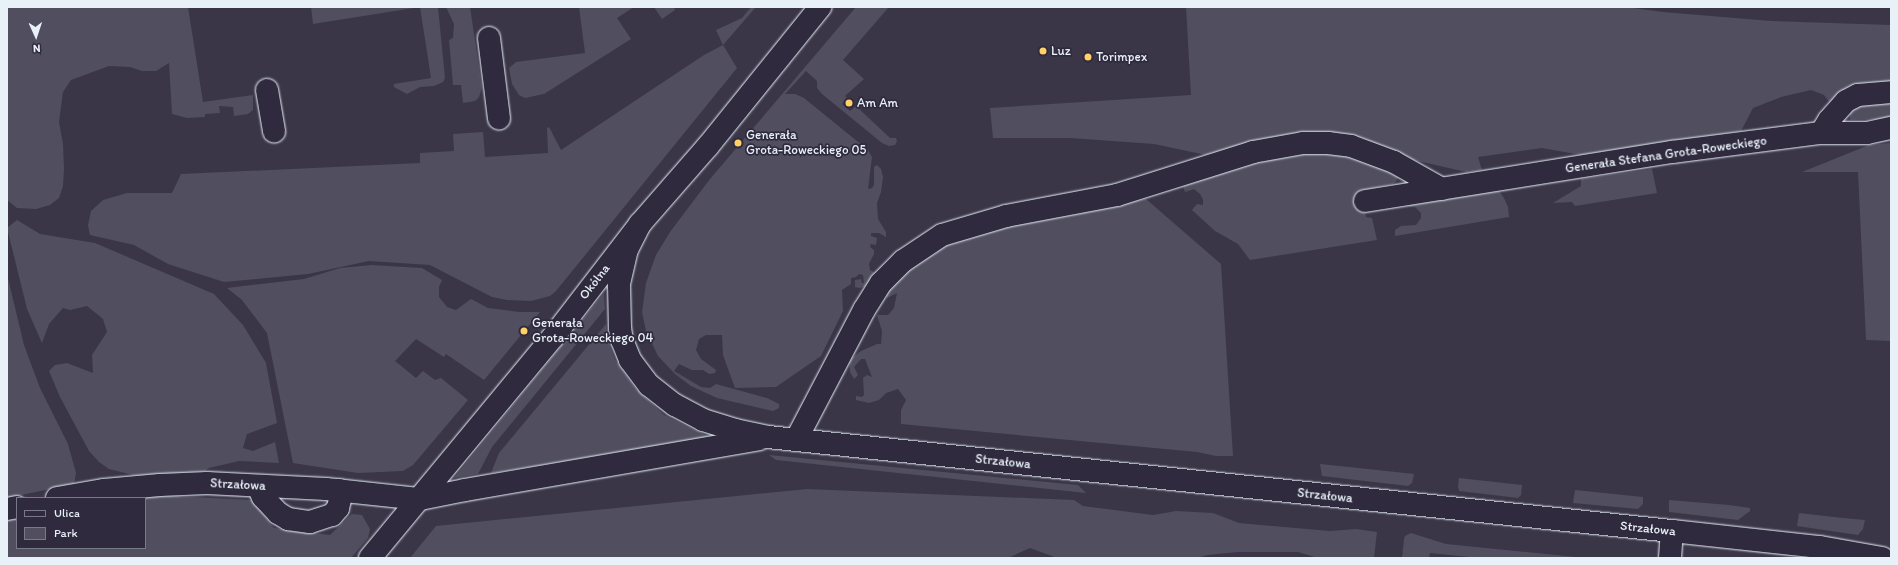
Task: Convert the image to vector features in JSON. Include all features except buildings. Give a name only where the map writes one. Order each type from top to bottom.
[{"type":"street","name":"Okólna","points":[[370,558],[553,337],[640,224],[708,146],[820,7]]},
{"type":"street","points":[[489,38],[499,118]]},
{"type":"street","points":[[267,90],[274,131]]},
{"type":"street","points":[[1821,133],[1829,120],[1846,101],[1858,95],[1891,92]]},
{"type":"street","name":"Generała Stefana Grota-Roweckiego","points":[[1365,201],[1672,152],[1821,133],[1868,133],[1891,128]]},
{"type":"street","points":[[796,440],[864,310],[881,283],[903,261],[942,236],[1006,216],[1116,196],[1254,152],[1304,143],[1328,143],[1351,146],[1394,162],[1442,189]]},
{"type":"street","points":[[640,224],[627,249],[619,285],[620,328],[622,340],[630,360],[649,385],[670,402],[688,413],[703,420],[735,430],[768,437]]},
{"type":"street","name":"Strzałowa","points":[[64,497],[104,490],[206,483],[340,490],[420,499],[768,437],[1820,547],[1882,558]]},
{"type":"street","points":[[258,486],[263,497],[278,513],[288,519],[310,522],[332,515],[338,508],[340,490]]},
{"type":"street","points":[[1670,558],[1672,531]]},
{"type":"green space","points":[[7,7],[188,7],[203,102],[253,95],[253,110],[248,114],[234,116],[233,107],[219,106],[220,113],[205,114],[205,117],[187,118],[172,114],[169,63],[156,71],[142,71],[130,67],[109,66],[71,80],[63,92],[59,122],[63,144],[64,169],[63,186],[59,198],[50,205],[36,209],[17,208],[7,200]]},
{"type":"green space","points":[[311,7],[420,7],[313,24]]},
{"type":"green space","points":[[420,7],[438,7],[445,78],[443,82],[434,86],[420,87],[407,94],[394,87],[394,84],[431,78]]},
{"type":"green space","points":[[446,7],[470,7],[482,88],[479,97],[475,101],[463,103],[461,85],[453,85],[449,40],[453,38],[454,24]]},
{"type":"green space","points":[[579,7],[634,7],[617,18],[631,39],[544,94],[525,98],[519,95],[512,84],[509,68],[516,62],[585,53]]},
{"type":"green space","points":[[654,7],[674,7],[675,10],[662,19]]},
{"type":"green space","points":[[751,7],[756,7],[723,45],[716,30],[742,18]]},
{"type":"green space","points":[[856,7],[889,7],[843,60],[864,79],[845,96],[847,98],[842,104],[850,111],[856,106],[890,138],[896,138],[897,141],[895,145],[889,146],[882,143],[822,94],[817,88],[817,81],[806,71],[785,94],[795,94],[804,98],[868,150],[872,157],[868,189],[872,188],[874,185],[874,167],[877,165],[881,169],[883,177],[881,192],[877,203],[878,219],[886,232],[886,237],[879,233],[871,233],[871,236],[877,238],[876,245],[871,244],[870,247],[874,250],[874,254],[869,264],[870,270],[875,273],[875,280],[869,286],[859,288],[855,287],[855,280],[861,279],[862,283],[864,283],[863,275],[859,274],[856,277],[851,278],[851,284],[842,290],[843,311],[821,356],[776,387],[735,388],[723,355],[722,335],[706,335],[699,339],[696,350],[701,359],[716,370],[715,373],[709,374],[703,370],[692,370],[679,364],[674,371],[701,387],[710,388],[716,384],[767,398],[779,404],[779,408],[773,411],[717,398],[691,386],[675,374],[658,356],[646,331],[642,312],[646,283],[656,255],[670,232],[710,179]]},
{"type":"green space","points":[[1186,7],[1626,7],[1663,12],[1771,21],[1891,25],[1891,84],[1830,103],[1824,95],[1811,90],[1781,97],[1753,108],[1741,131],[1581,155],[1542,148],[1478,157],[1482,170],[1466,172],[1405,158],[1351,140],[1220,158],[1154,144],[1070,138],[993,138],[990,108],[1191,95]]},
{"type":"green space","points":[[723,45],[737,68],[556,291],[550,296],[531,301],[507,300],[492,297],[430,265],[369,261],[308,274],[224,282],[168,264],[134,245],[90,235],[88,225],[91,211],[103,200],[127,193],[172,193],[181,174],[420,163],[420,153],[454,151],[453,134],[483,132],[485,157],[548,153],[547,128],[549,127],[561,150],[704,55]]},
{"type":"green space","points":[[1891,99],[1891,119],[1850,120],[1850,112],[1854,106]]},
{"type":"green space","points":[[1891,143],[1891,341],[1866,340],[1858,172],[1802,172],[1869,145]]},
{"type":"green space","points":[[1299,148],[1350,150],[1398,177],[1396,182],[1392,184],[1363,190],[1366,217],[1372,218],[1377,240],[1250,260],[1238,244],[1215,231],[1192,210],[1197,204],[1203,205],[1203,200],[1200,194],[1194,189],[1185,192],[1182,184]]},
{"type":"green space","points":[[1652,169],[1657,193],[1575,206],[1572,202],[1553,203],[1581,186],[1581,179]]},
{"type":"green space","points":[[1491,190],[1499,191],[1504,198],[1508,207],[1509,217],[1395,236],[1395,230],[1401,226],[1416,225],[1421,218],[1421,213],[1415,207],[1404,206]]},
{"type":"green space","points":[[1146,199],[1221,264],[1233,456],[1216,456],[1197,452],[901,424],[901,410],[906,400],[898,389],[886,393],[879,400],[869,403],[856,400],[856,396],[862,397],[864,395],[863,378],[867,375],[872,377],[865,359],[861,359],[854,367],[858,375],[854,379],[850,372],[849,360],[861,351],[877,344],[881,344],[882,331],[877,315],[888,315],[894,308],[897,293],[887,298],[885,291],[890,280],[944,244],[995,228]]},
{"type":"green space","points":[[17,220],[40,234],[95,243],[214,294],[243,325],[266,363],[277,423],[247,434],[243,448],[253,451],[275,442],[279,463],[239,461],[209,468],[205,471],[141,477],[109,469],[99,462],[89,451],[60,397],[49,371],[55,365],[67,363],[93,373],[92,355],[107,332],[103,319],[87,306],[70,310],[63,308],[49,324],[42,343],[27,309],[7,228]]},
{"type":"green space","points":[[372,265],[422,268],[442,280],[439,287],[439,297],[447,307],[456,310],[471,299],[488,308],[519,312],[540,312],[484,380],[446,354],[444,357],[416,339],[395,361],[416,378],[423,371],[435,380],[441,378],[468,400],[413,465],[403,471],[358,473],[293,463],[267,333],[242,300],[227,288],[304,279],[340,268]]},
{"type":"green space","points":[[7,274],[24,345],[40,388],[68,444],[76,473],[74,484],[7,498]]},
{"type":"green space","points":[[604,293],[605,309],[492,447],[478,474],[454,478]]},
{"type":"green space","points":[[606,324],[609,343],[615,360],[636,389],[664,415],[711,438],[491,473],[499,453]]},
{"type":"green space","points":[[769,455],[1078,485],[1086,493],[776,460]]},
{"type":"green space","points":[[1320,464],[1414,474],[1412,483],[1408,486],[1322,476]]},
{"type":"green space","points":[[1459,478],[1522,485],[1521,495],[1518,498],[1459,491]]},
{"type":"green space","points":[[807,489],[1074,500],[1083,506],[1153,515],[1176,511],[1213,513],[1239,523],[1330,531],[1356,529],[1377,532],[1374,558],[1318,558],[1298,552],[1238,552],[1208,555],[1196,558],[1057,558],[1030,548],[1008,558],[410,558],[436,526]]},
{"type":"green space","points":[[1575,490],[1643,497],[1643,504],[1638,509],[1573,503]]},
{"type":"green space","points":[[151,495],[252,500],[274,528],[330,535],[352,514],[362,515],[370,529],[368,538],[351,558],[7,558],[7,520],[16,518],[16,549],[146,549],[146,497],[140,497]]},
{"type":"green space","points":[[1669,500],[1729,505],[1750,508],[1750,511],[1738,520],[1669,512]]},
{"type":"green space","points":[[1799,513],[1865,520],[1863,529],[1858,535],[1797,526]]},
{"type":"green space","points":[[1411,533],[1446,544],[1586,558],[1479,558],[1430,553],[1429,558],[1402,558],[1405,536]]},
{"type":"place","name":"Luz","points":[[1043,51]]},
{"type":"place","name":"Torimpex","points":[[1088,57]]},
{"type":"place","name":"Am Am","points":[[849,103]]},
{"type":"place","name":"Generała Grota-Roweckiego 05","points":[[738,143]]},
{"type":"place","name":"Generała Grota-Roweckiego 04","points":[[524,331]]}]
